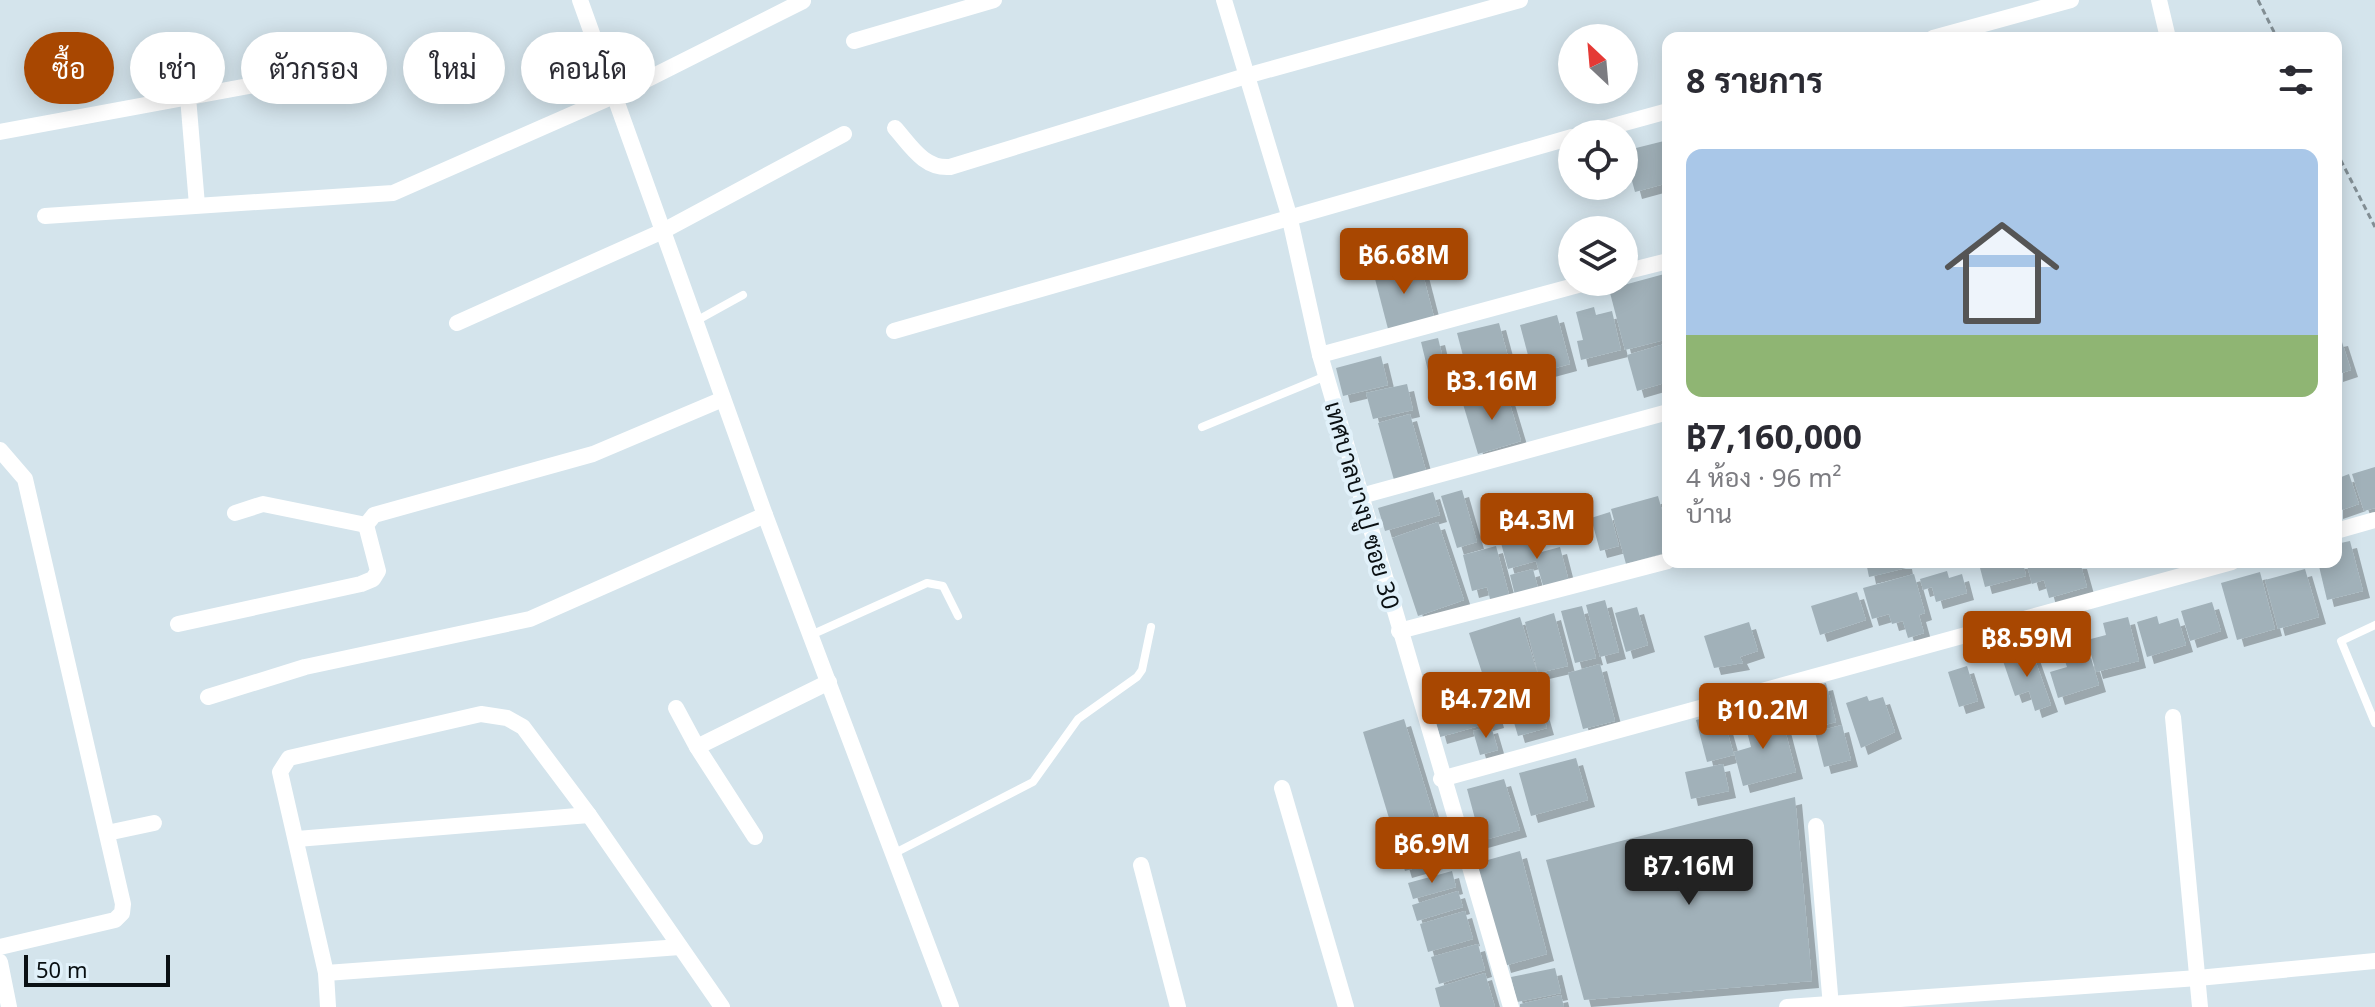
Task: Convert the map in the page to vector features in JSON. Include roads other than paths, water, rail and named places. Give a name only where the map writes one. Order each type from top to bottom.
[{"type":"street","points":[[580,0],[592,32]]},
{"type":"street","points":[[854,41],[994,0]]},
{"type":"street","name":"เทศบาลบางปู ซอย 30","points":[[1224,0],[1289,215],[1320,355],[1441,779],[1511,1007]]},
{"type":"street","points":[[895,128],[927,163],[936,168],[950,167],[1246,76],[1520,0]]},
{"type":"street","points":[[1955,32],[2071,0]]},
{"type":"street","points":[[2159,0],[2167,32]]},
{"type":"street","points":[[655,75],[803,1]]},
{"type":"street","points":[[0,132],[149,104]]},
{"type":"street","points":[[189,104],[197,205]]},
{"type":"street","points":[[45,216],[393,193],[596,104]]},
{"type":"street","points":[[619,104],[765,515],[951,1007]]},
{"type":"street","points":[[1635,120],[1662,113]]},
{"type":"street","points":[[457,323],[663,231],[844,134]]},
{"type":"street","points":[[894,331],[1289,215],[1558,141]]},
{"type":"street","points":[[1638,268],[1662,262]]},
{"type":"street","points":[[1320,355],[1558,290]]},
{"type":"street","points":[[366,525],[374,515],[593,454],[723,399]]},
{"type":"street","points":[[1361,496],[1662,414]]},
{"type":"street","points":[[0,450],[25,479],[123,904],[122,913],[115,920],[0,947]]},
{"type":"street","points":[[235,513],[263,504],[366,525]]},
{"type":"street","points":[[208,697],[305,667],[530,619],[765,515]]},
{"type":"street","points":[[2342,529],[2375,520]]},
{"type":"street","points":[[178,624],[373,579],[378,571],[366,525]]},
{"type":"street","points":[[1399,631],[1662,563]]},
{"type":"street","points":[[1441,779],[2210,568]]},
{"type":"street","points":[[697,747],[829,682]]},
{"type":"street","points":[[676,708],[697,747],[755,837]]},
{"type":"street","points":[[328,1007],[326,973],[280,772],[282,763],[289,758],[481,714],[507,718],[523,727],[589,815],[722,1007]]},
{"type":"street","points":[[2173,717],[2200,1007]]},
{"type":"street","points":[[1282,788],[1346,1007]]},
{"type":"street","points":[[297,839],[589,815]]},
{"type":"street","points":[[107,833],[154,823]]},
{"type":"street","points":[[1816,826],[1831,1005]]},
{"type":"street","points":[[1141,865],[1178,1007]]},
{"type":"street","points":[[326,973],[680,947]]},
{"type":"street","points":[[1787,1007],[2198,978],[2375,961]]},
{"type":"street","points":[[0,962],[9,1007]]},
{"type":"lane","points":[[696,321],[743,295]]},
{"type":"lane","points":[[1202,427],[1326,376]]},
{"type":"lane","points":[[811,635],[927,583],[943,586],[958,616]]},
{"type":"lane","points":[[2375,625],[2341,641],[2375,723]]},
{"type":"lane","points":[[891,855],[1033,782],[1065,732],[1078,719],[1137,677],[1151,627]]}]
